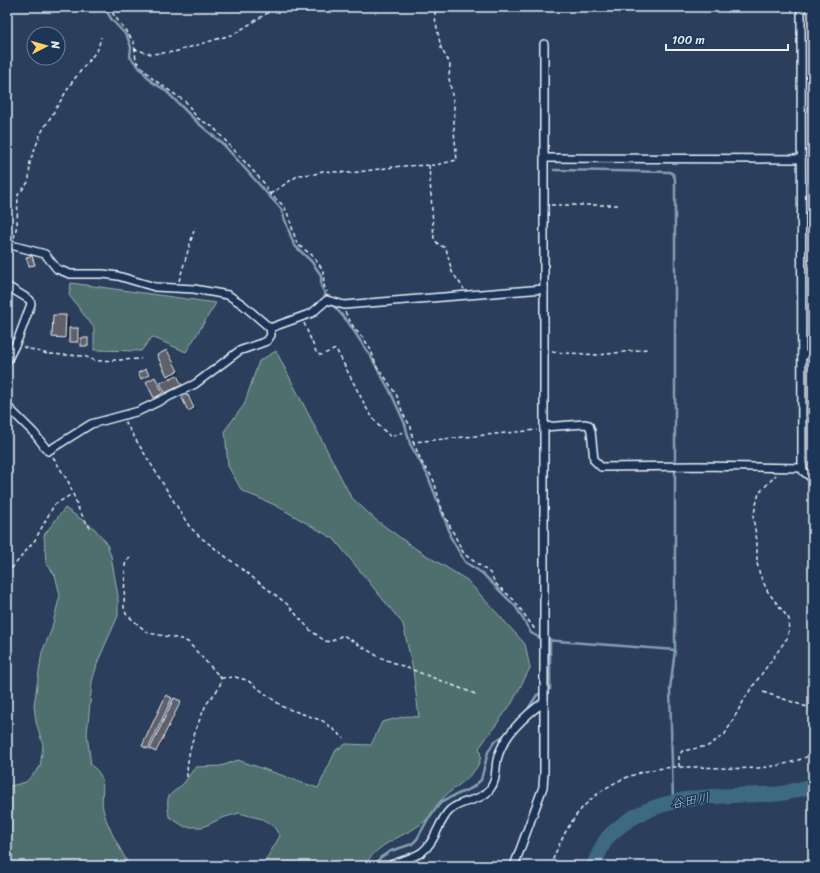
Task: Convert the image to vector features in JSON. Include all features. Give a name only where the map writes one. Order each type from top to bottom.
[{"type":"street","points":[[801,7],[802,468],[805,473],[813,479]]},
{"type":"street","points":[[514,866],[544,782],[544,44]]},
{"type":"street","points":[[545,158],[801,159]]},
{"type":"street","points":[[7,406],[34,433],[47,450],[49,450],[85,427],[146,408],[195,384],[239,351],[267,341],[271,335],[270,328],[242,304],[228,295],[204,290],[155,287],[118,276],[103,274],[70,274],[57,269],[45,254],[10,245]]},
{"type":"street","points":[[7,286],[31,302],[7,361]]},
{"type":"street","points":[[270,328],[302,317],[316,310],[330,299],[342,305],[544,289]]},
{"type":"street","points":[[802,355],[813,355]]},
{"type":"street","points":[[544,427],[588,425],[591,429],[594,460],[601,467],[700,466],[802,468]]},
{"type":"street","points":[[388,866],[421,853],[429,845],[450,810],[484,796],[490,790],[495,782],[497,759],[505,744],[518,725],[544,702]]},
{"type":"path","points":[[108,7],[134,42],[136,60],[153,79],[187,104],[197,118],[213,127],[264,183],[270,194],[284,206],[297,244],[312,255],[323,270],[324,286],[330,299]]},
{"type":"path","points":[[134,49],[151,54],[174,52],[209,40],[234,34],[269,12],[281,7]]},
{"type":"path","points":[[270,194],[299,175],[315,174],[322,171],[351,173],[447,164],[457,160],[454,131],[454,101],[449,78],[450,64],[441,48],[435,18],[435,7]]},
{"type":"path","points":[[10,245],[17,225],[18,196],[29,182],[30,160],[41,133],[72,82],[98,49],[101,37]]},
{"type":"path","points":[[429,165],[434,239],[439,245],[446,248],[452,272],[463,287],[464,295]]},
{"type":"path","points":[[545,205],[618,205]]},
{"type":"path","points":[[176,289],[195,227]]},
{"type":"path","points":[[342,305],[352,325],[370,348],[377,368],[384,374],[399,400],[400,408],[411,427],[413,442],[424,467],[434,481],[442,510],[464,554],[490,573],[496,584],[514,600],[533,628],[544,633]]},
{"type":"path","points":[[302,317],[317,354],[321,355],[336,349],[377,424],[391,437],[403,432]]},
{"type":"path","points":[[15,344],[41,353],[80,355],[96,361],[141,359]]},
{"type":"path","points":[[544,352],[599,355],[647,349]]},
{"type":"path","points":[[121,415],[189,526],[199,536],[287,604],[314,633],[325,641],[330,642],[343,635],[379,657],[478,695]]},
{"type":"path","points":[[413,442],[534,430],[544,427]]},
{"type":"path","points":[[49,450],[68,483],[72,494],[90,528]]},
{"type":"path","points":[[679,767],[679,757],[682,751],[708,746],[725,734],[748,693],[788,637],[788,619],[768,592],[760,574],[757,563],[757,541],[753,516],[759,493],[782,468]]},
{"type":"path","points":[[7,574],[35,540],[54,505],[72,494]]},
{"type":"path","points":[[130,558],[126,561],[125,566],[124,607],[126,614],[148,633],[181,639],[188,642],[221,678],[221,683],[206,706],[189,748],[187,776]]},
{"type":"path","points":[[221,678],[236,677],[247,680],[283,707],[323,721],[344,738]]},
{"type":"path","points":[[763,692],[813,709]]},
{"type":"path","points":[[550,866],[564,834],[574,818],[600,792],[617,782],[650,770],[679,767],[749,770],[769,768],[813,754]]},
{"type":"green space","points":[[71,283],[216,303],[186,352],[152,337],[141,351],[94,350],[94,328],[69,295]]},
{"type":"green space","points":[[276,351],[351,497],[376,520],[416,549],[467,580],[525,644],[530,668],[512,703],[479,748],[481,756],[479,764],[474,771],[440,801],[425,821],[376,851],[365,866],[262,866],[280,836],[274,827],[262,819],[239,813],[222,818],[203,827],[185,827],[169,817],[169,796],[184,783],[195,767],[221,766],[238,760],[318,788],[336,750],[346,744],[371,745],[382,722],[407,716],[419,717],[413,670],[403,624],[334,539],[275,505],[242,491],[228,466],[225,430],[244,405],[259,361]]},
{"type":"green space","points":[[65,508],[94,528],[106,542],[111,556],[118,596],[118,616],[98,661],[92,682],[87,734],[91,765],[101,776],[103,787],[102,799],[106,820],[129,866],[7,866],[7,787],[26,782],[40,767],[43,745],[36,722],[34,705],[42,652],[51,631],[60,595],[55,575],[46,563],[44,535]]},
{"type":"building","points":[[32,256],[35,265],[29,266],[26,257]]},
{"type":"building","points":[[53,315],[66,315],[65,338],[52,337]]},
{"type":"building","points":[[69,328],[78,328],[78,342],[69,342]]},
{"type":"building","points":[[81,338],[88,338],[88,346],[81,346]]},
{"type":"building","points":[[167,350],[178,371],[167,376],[157,355]]},
{"type":"building","points":[[146,369],[149,375],[141,379],[138,373]]},
{"type":"building","points":[[177,375],[182,385],[165,393],[160,383]]},
{"type":"building","points":[[155,377],[163,393],[154,398],[146,382]]},
{"type":"building","points":[[188,395],[194,408],[188,411],[182,398]]},
{"type":"building","points":[[166,695],[172,698],[148,749],[142,746]]},
{"type":"building","points":[[174,698],[181,701],[156,752],[150,749]]},
{"type":"waterway","points":[[104,7],[112,20],[127,36],[131,47],[130,57],[152,82],[165,90],[198,123],[224,145],[281,209],[294,245],[311,261],[321,275],[321,286],[328,299]]},
{"type":"waterway","points":[[554,170],[670,172],[673,174],[675,179],[675,650],[670,689],[673,802]]},
{"type":"waterway","points":[[332,304],[348,322],[371,357],[390,391],[405,424],[410,444],[427,474],[450,536],[465,562],[482,573],[516,607],[531,633],[544,640],[675,650]]},
{"type":"waterway","points":[[524,715],[537,695],[550,689],[550,639]]},
{"type":"waterway","points":[[373,866],[381,857],[391,851],[412,844],[417,839],[428,819],[442,801],[472,788],[481,780],[488,752],[494,742],[506,734]]},
{"type":"waterway","name":"谷田川","points":[[593,866],[602,846],[609,836],[627,821],[646,811],[688,799],[777,794],[813,786]]}]
